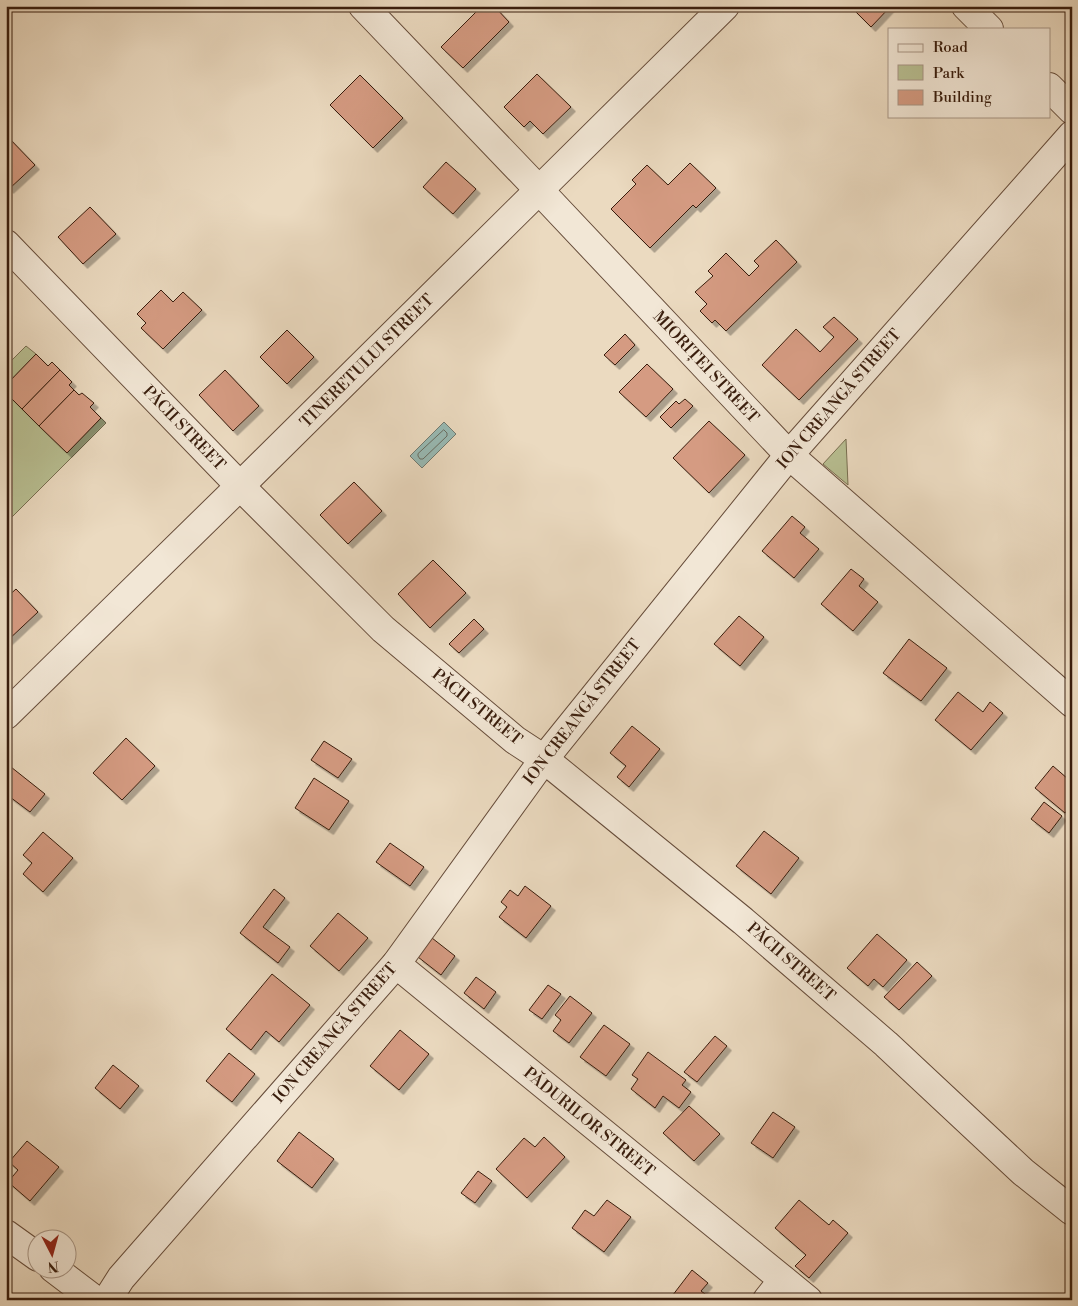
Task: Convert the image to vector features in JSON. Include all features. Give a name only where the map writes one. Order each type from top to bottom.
[{"type":"street","name":"MIORIȚEI STREET","points":[[363,6],[789,455],[1072,703]]},
{"type":"street","name":"TINERETULUI STREET","points":[[6,715],[725,6]]},
{"type":"street","points":[[966,6],[989,28]]},
{"type":"street","points":[[1050,87],[1072,110]]},
{"type":"street","name":"ION CREANGĂ STREET","points":[[107,1300],[121,1278],[396,964],[544,759],[789,455],[1072,135]]},
{"type":"street","name":"PĂCII STREET","points":[[6,244],[240,486],[383,629],[515,740],[544,759],[743,922],[886,1044],[1023,1172],[1072,1211]]},
{"type":"street","name":"PĂDURILOR STREET","points":[[396,964],[775,1290],[808,1300]]},
{"type":"street","points":[[6,1234],[28,1250]]},
{"type":"street","points":[[65,1278],[95,1300]]},
{"type":"green space","points":[[26,346],[36,354],[6,385],[6,366]]},
{"type":"green space","points":[[6,393],[67,453],[101,418],[106,423],[6,523]]},
{"type":"green space","points":[[846,439],[848,485],[823,464]]},
{"type":"water","points":[[444,422],[456,434],[422,468],[410,456]]},
{"type":"building","points":[[482,6],[494,6],[509,22],[463,68],[441,47]]},
{"type":"building","points":[[850,6],[891,6],[871,27]]},
{"type":"building","points":[[537,74],[571,107],[543,134],[530,121],[524,127],[504,107]]},
{"type":"building","points":[[360,75],[403,118],[373,148],[330,105]]},
{"type":"building","points":[[6,135],[35,165],[9,189],[6,185]]},
{"type":"building","points":[[446,162],[476,189],[453,214],[423,187]]},
{"type":"building","points":[[690,163],[716,188],[696,208],[693,205],[650,248],[611,209],[636,184],[632,180],[647,165],[668,185]]},
{"type":"building","points":[[90,207],[116,234],[83,264],[58,237]]},
{"type":"building","points":[[776,240],[797,262],[726,331],[715,320],[712,323],[700,311],[707,304],[695,292],[713,276],[708,271],[726,253],[749,276],[759,266],[754,261]]},
{"type":"building","points":[[161,290],[173,302],[183,292],[202,310],[163,349],[141,328],[146,323],[137,314]]},
{"type":"building","points":[[834,317],[858,339],[799,400],[762,365],[796,329],[820,352],[834,337],[823,327]]},
{"type":"building","points":[[287,330],[314,357],[287,384],[260,357]]},
{"type":"building","points":[[625,334],[635,345],[615,365],[604,355]]},
{"type":"building","points":[[36,354],[48,366],[52,362],[60,370],[22,409],[6,393],[6,385]]},
{"type":"building","points":[[647,364],[673,389],[646,417],[619,392]]},
{"type":"building","points":[[60,370],[72,382],[69,385],[74,390],[39,426],[22,409]]},
{"type":"building","points":[[225,370],[259,406],[233,431],[199,395]]},
{"type":"building","points":[[74,390],[79,395],[82,393],[94,403],[90,407],[101,418],[67,453],[39,426]]},
{"type":"building","points":[[685,399],[693,406],[671,428],[660,417],[676,401],[679,404]]},
{"type":"building","points":[[709,421],[745,455],[709,493],[673,458]]},
{"type":"building","points":[[354,482],[382,511],[348,544],[320,515]]},
{"type":"building","points":[[792,516],[805,527],[800,533],[819,549],[794,578],[762,551]]},
{"type":"building","points":[[433,560],[466,593],[430,628],[398,594]]},
{"type":"building","points":[[851,569],[864,579],[859,586],[878,602],[853,631],[821,604]]},
{"type":"building","points":[[16,589],[38,612],[6,642],[6,598]]},
{"type":"building","points":[[739,616],[764,637],[740,666],[714,644]]},
{"type":"building","points":[[474,619],[484,629],[459,653],[449,644]]},
{"type":"building","points":[[909,639],[947,668],[921,701],[883,673]]},
{"type":"building","points":[[958,692],[983,712],[990,702],[1003,713],[971,750],[935,720]]},
{"type":"building","points":[[632,726],[660,749],[629,787],[617,777],[626,766],[610,753]]},
{"type":"building","points":[[126,738],[155,766],[122,800],[93,773]]},
{"type":"building","points":[[324,741],[352,759],[338,778],[311,760]]},
{"type":"building","points":[[1053,766],[1068,779],[1072,775],[1072,804],[1065,813],[1035,788]]},
{"type":"building","points":[[11,767],[45,794],[30,812],[6,794],[6,772]]},
{"type":"building","points":[[314,778],[349,801],[329,830],[295,808]]},
{"type":"building","points":[[1044,802],[1062,816],[1049,833],[1031,819]]},
{"type":"building","points":[[764,831],[799,858],[771,894],[736,866]]},
{"type":"building","points":[[43,832],[73,858],[43,892],[23,874],[32,863],[23,855]]},
{"type":"building","points":[[390,843],[424,867],[410,886],[376,862]]},
{"type":"building","points":[[525,886],[551,906],[526,938],[499,917],[507,907],[501,902],[510,890],[518,896]]},
{"type":"building","points":[[274,889],[285,898],[263,927],[290,947],[278,963],[240,933]]},
{"type":"building","points":[[338,913],[368,938],[339,971],[310,946]]},
{"type":"building","points":[[877,934],[907,960],[883,987],[874,979],[868,986],[847,968]]},
{"type":"building","points":[[432,938],[455,956],[441,975],[418,957]]},
{"type":"building","points":[[917,962],[932,976],[899,1010],[884,997]]},
{"type":"building","points":[[272,974],[310,1005],[279,1042],[266,1031],[251,1050],[226,1029]]},
{"type":"building","points":[[476,977],[496,992],[484,1009],[464,993]]},
{"type":"building","points":[[548,985],[561,994],[542,1019],[529,1010]]},
{"type":"building","points":[[570,996],[592,1013],[569,1043],[553,1031],[561,1020],[555,1015]]},
{"type":"building","points":[[604,1025],[630,1044],[606,1076],[580,1057]]},
{"type":"building","points":[[400,1030],[429,1054],[399,1090],[370,1066]]},
{"type":"building","points":[[715,1036],[727,1046],[697,1082],[684,1072]]},
{"type":"building","points":[[648,1052],[686,1080],[682,1085],[691,1092],[679,1108],[663,1096],[655,1108],[631,1089],[638,1079],[632,1075]]},
{"type":"building","points":[[229,1053],[255,1074],[232,1102],[206,1081]]},
{"type":"building","points":[[113,1065],[139,1086],[120,1109],[95,1088]]},
{"type":"building","points":[[689,1106],[720,1134],[694,1161],[663,1133]]},
{"type":"building","points":[[773,1112],[795,1127],[773,1158],[751,1143]]},
{"type":"building","points":[[299,1132],[334,1159],[312,1188],[277,1161]]},
{"type":"building","points":[[544,1137],[565,1157],[527,1198],[496,1169],[524,1138],[535,1147]]},
{"type":"building","points":[[27,1141],[59,1167],[30,1201],[8,1182],[18,1170],[9,1162]]},
{"type":"building","points":[[478,1171],[492,1181],[475,1203],[461,1193]]},
{"type":"building","points":[[607,1200],[631,1217],[604,1252],[572,1228],[585,1210],[594,1216]]},
{"type":"building","points":[[799,1200],[829,1225],[833,1220],[848,1233],[809,1278],[795,1266],[806,1255],[775,1228]]},
{"type":"building","points":[[692,1270],[708,1283],[701,1291],[713,1300],[669,1300]]}]
